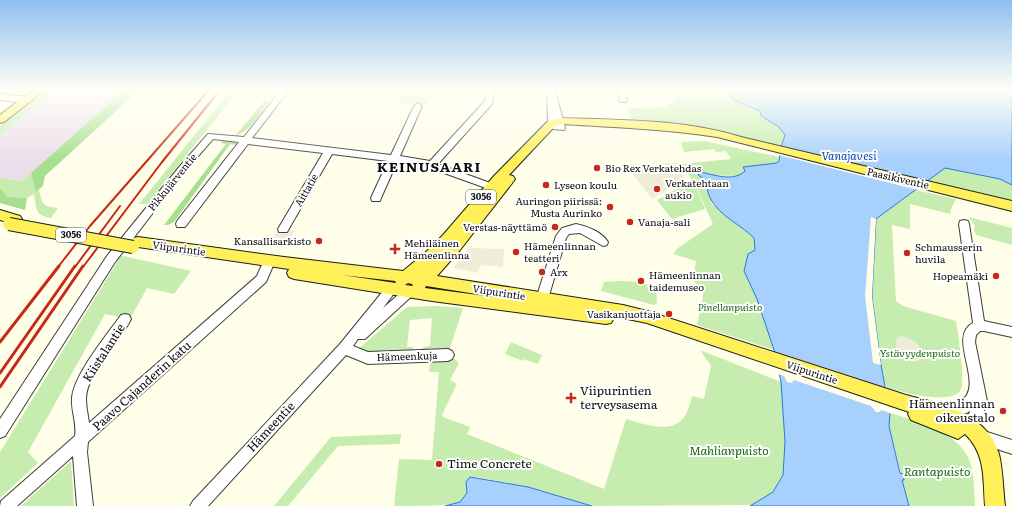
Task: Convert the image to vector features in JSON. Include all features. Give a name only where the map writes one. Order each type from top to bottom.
[{"type":"main road","points":[[0,120],[9,114]]},
{"type":"main road","name":"Paasikiventie","points":[[557,124],[627,123],[688,129],[719,134],[738,140],[1012,205]]},
{"type":"main road","name":"3056","points":[[408,284],[430,257],[554,132],[557,124]]},
{"type":"main road","name":"3056","points":[[423,280],[454,249],[493,192]]},
{"type":"main road","name":"Viipurintie","points":[[6,220],[136,244],[268,265],[408,284],[624,320],[644,324],[757,357]]},
{"type":"main road","name":"Viipurintie","points":[[268,265],[392,288],[423,280],[624,311],[646,316],[757,357],[906,407],[965,423]]},
{"type":"main road","name":"Viipurintie","points":[[906,407],[942,412],[965,423]]},
{"type":"main road","points":[[965,423],[990,455],[995,506]]},
{"type":"street","points":[[181,224],[266,114]]},
{"type":"street","points":[[376,198],[414,114]]},
{"type":"street","points":[[432,164],[478,114]]},
{"type":"street","points":[[555,114],[557,124]]},
{"type":"street","name":"Pikkujärventie","points":[[0,431],[104,269],[183,168],[211,136],[432,164],[493,192]]},
{"type":"street","name":"Aittatie","points":[[284,229],[330,150]]},
{"type":"street","points":[[964,224],[979,326]]},
{"type":"street","points":[[542,299],[559,241],[564,231],[573,228],[583,229],[603,242]]},
{"type":"street","name":"Paavo Cajanderin katu","points":[[6,506],[262,279],[268,265]]},
{"type":"street","name":"Hämeentie","points":[[344,348],[360,336],[408,284]]},
{"type":"street","name":"Hämeentie","points":[[198,506],[344,348],[392,288]]},
{"type":"street","name":"Kiistalantie","points":[[85,506],[80,440],[83,430],[79,398],[91,368],[126,319]]},
{"type":"street","points":[[965,423],[980,401],[969,338],[970,332],[979,326],[990,326],[1012,332]]},
{"type":"street","name":"Hämeenkuja","points":[[344,348],[368,358],[448,356]]},
{"type":"street","points":[[942,412],[956,411],[972,401],[976,383]]},
{"type":"street","points":[[964,407],[965,423]]},
{"type":"street","points":[[977,440],[1012,447]]},
{"type":"shaded area","points":[[26,114],[98,114],[22,181],[0,178],[0,135]]},
{"type":"shaded area","name":"Verkatehtaan aukio","points":[[667,163],[678,163],[685,180],[652,199],[631,172]]},
{"type":"shaded area","points":[[278,229],[294,231],[285,247],[268,244]]},
{"type":"shaded area","points":[[469,248],[504,249],[503,267],[482,265],[478,273],[453,268]]},
{"type":"shaded area","points":[[903,336],[914,341],[919,346],[921,355],[918,362],[907,360],[899,355],[896,341],[898,337]]},
{"type":"green space","points":[[16,114],[26,114],[0,135],[0,126]]},
{"type":"green space","points":[[98,114],[113,114],[45,176],[43,186],[36,192],[31,173]]},
{"type":"green space","points":[[212,114],[220,114],[147,204],[139,204]]},
{"type":"green space","points":[[254,114],[260,114],[245,131],[236,135]]},
{"type":"green space","points":[[630,114],[761,114],[761,116],[779,127],[785,135],[781,147],[632,120]]},
{"type":"green space","points":[[223,140],[238,143],[236,145],[230,144],[174,222],[164,225],[226,144],[221,143]]},
{"type":"green space","name":"Pinellanpuisto","points":[[704,141],[779,157],[779,161],[777,163],[744,168],[745,171],[738,176],[698,175],[707,181],[712,204],[754,238],[755,251],[744,271],[757,299],[774,350],[697,325],[703,297],[703,288],[693,281],[696,261],[673,254],[678,248],[713,224],[693,181],[705,209],[672,219],[657,200],[692,180],[682,164],[731,159],[726,151],[716,152],[714,149],[684,152],[681,142]]},
{"type":"green space","points":[[945,168],[1000,179],[1012,185],[1012,201],[926,181]]},
{"type":"green space","points":[[31,173],[36,192],[39,190],[42,202],[46,205],[58,208],[51,218],[39,213],[36,207],[34,194],[27,198],[8,197],[0,188],[0,178],[22,181]]},
{"type":"green space","points":[[0,188],[8,197],[27,198],[25,210],[0,203]]},
{"type":"green space","name":"Ystävyydenpuisto","points":[[915,190],[956,199],[950,214],[910,204],[910,229],[892,225],[896,301],[903,306],[956,321],[961,358],[962,386],[960,391],[954,395],[946,397],[924,396],[886,387],[881,365],[872,297],[876,219]]},
{"type":"green space","points":[[969,217],[1012,228],[1012,245],[976,235],[974,230],[975,226]]},
{"type":"green space","points":[[119,255],[191,271],[174,294],[147,288],[130,319],[105,314],[28,452],[38,463],[0,498],[0,452],[116,264]]},
{"type":"green space","points":[[604,282],[638,282],[652,286],[656,289],[657,303],[654,305],[601,291]]},
{"type":"green space","points":[[436,306],[463,308],[449,351],[423,352],[422,349],[424,347],[430,346],[432,318],[410,320],[407,347],[413,347],[412,354],[369,356],[356,351],[407,307]]},
{"type":"green space","points":[[511,342],[542,355],[538,364],[524,359],[523,361],[505,354]]},
{"type":"green space","name":"Mahlianpuisto","points":[[700,350],[781,382],[785,442],[783,475],[773,492],[753,505],[592,506],[528,487],[470,477],[465,498],[460,503],[394,506],[399,459],[432,460],[439,372],[429,372],[430,360],[447,362],[447,358],[455,359],[459,363],[450,380],[457,384],[442,415],[443,417],[470,427],[467,434],[604,489],[626,419],[659,427],[675,425],[681,421],[686,414],[692,396],[704,399],[711,366]]},
{"type":"green space","name":"Rantapuisto","points":[[890,413],[931,427],[951,438],[959,445],[965,452],[971,464],[975,506],[909,506],[902,480],[904,480],[903,474],[901,473],[889,426]]},
{"type":"green space","points":[[401,434],[400,444],[338,446],[288,506],[274,506],[331,437]]},
{"type":"green space","points":[[71,461],[74,506],[21,506]]},
{"type":"water","name":"Vanajavesi","points":[[761,114],[1012,114],[1012,185],[1000,179],[945,168],[876,219],[872,297],[881,365],[890,413],[889,426],[900,473],[903,474],[904,480],[902,480],[909,506],[750,506],[773,492],[783,475],[785,442],[781,382],[774,350],[757,299],[744,271],[748,254],[755,250],[754,238],[723,214],[711,200],[707,181],[698,175],[701,172],[730,177],[745,171],[743,167],[777,163],[779,161],[785,135],[779,127],[761,116]]},
{"type":"water","points":[[470,477],[528,487],[592,506],[445,506],[460,502],[467,493],[466,482]]},
{"type":"pier","points":[[779,147],[928,182],[918,190],[778,155]]},
{"type":"pier","points":[[871,217],[876,219],[872,297],[881,365],[873,363],[865,296]]},
{"type":"pier","points":[[772,351],[888,388],[892,414],[881,410],[880,412],[876,412],[871,406],[794,380],[792,383],[787,382],[784,376],[777,374]]},
{"type":"railway","points":[[58,267],[90,226],[188,114]]},
{"type":"railway","points":[[83,267],[162,162],[201,114]]},
{"type":"railway","points":[[75,267],[120,206]]},
{"type":"railway","points":[[0,342],[59,266]]},
{"type":"railway","points":[[0,373],[75,266]]},
{"type":"railway","points":[[0,387],[83,266]]},
{"type":"place","name":"Bio Rex Verkatehdas","points":[[597,168]]},
{"type":"place","name":"Lyseon koulu","points":[[546,185]]},
{"type":"place","name":"Verkatehtaan aukio","points":[[657,189]]},
{"type":"place","name":"Auringon piirissä: Musta Aurinko","points":[[610,207]]},
{"type":"place","name":"Vanaja-sali","points":[[630,222]]},
{"type":"place","name":"Verstas-näyttämö","points":[[555,227]]},
{"type":"place","name":"Kansallisarkisto","points":[[319,241]]},
{"type":"place","name":"Mehiläinen Hämeenlinna","points":[[395,249]]},
{"type":"place","name":"Hämeenlinnan teatteri","points":[[516,252]]},
{"type":"place","name":"Schmausserin huvila","points":[[907,253]]},
{"type":"place","name":"Arx","points":[[542,272]]},
{"type":"place","name":"Hopeamäki","points":[[996,276]]},
{"type":"place","name":"Hämeenlinnan taidemuseo","points":[[641,281]]},
{"type":"place","name":"Vasikanjuottaja","points":[[669,314]]},
{"type":"place","name":"Viipurintien terveysasema","points":[[571,398]]},
{"type":"place","name":"Hämeenlinnan oikeustalo","points":[[1003,411]]},
{"type":"place","name":"Time Concrete","points":[[439,464]]},
{"type":"district","name":"KEINUSAARI","points":[[429,167]]}]
